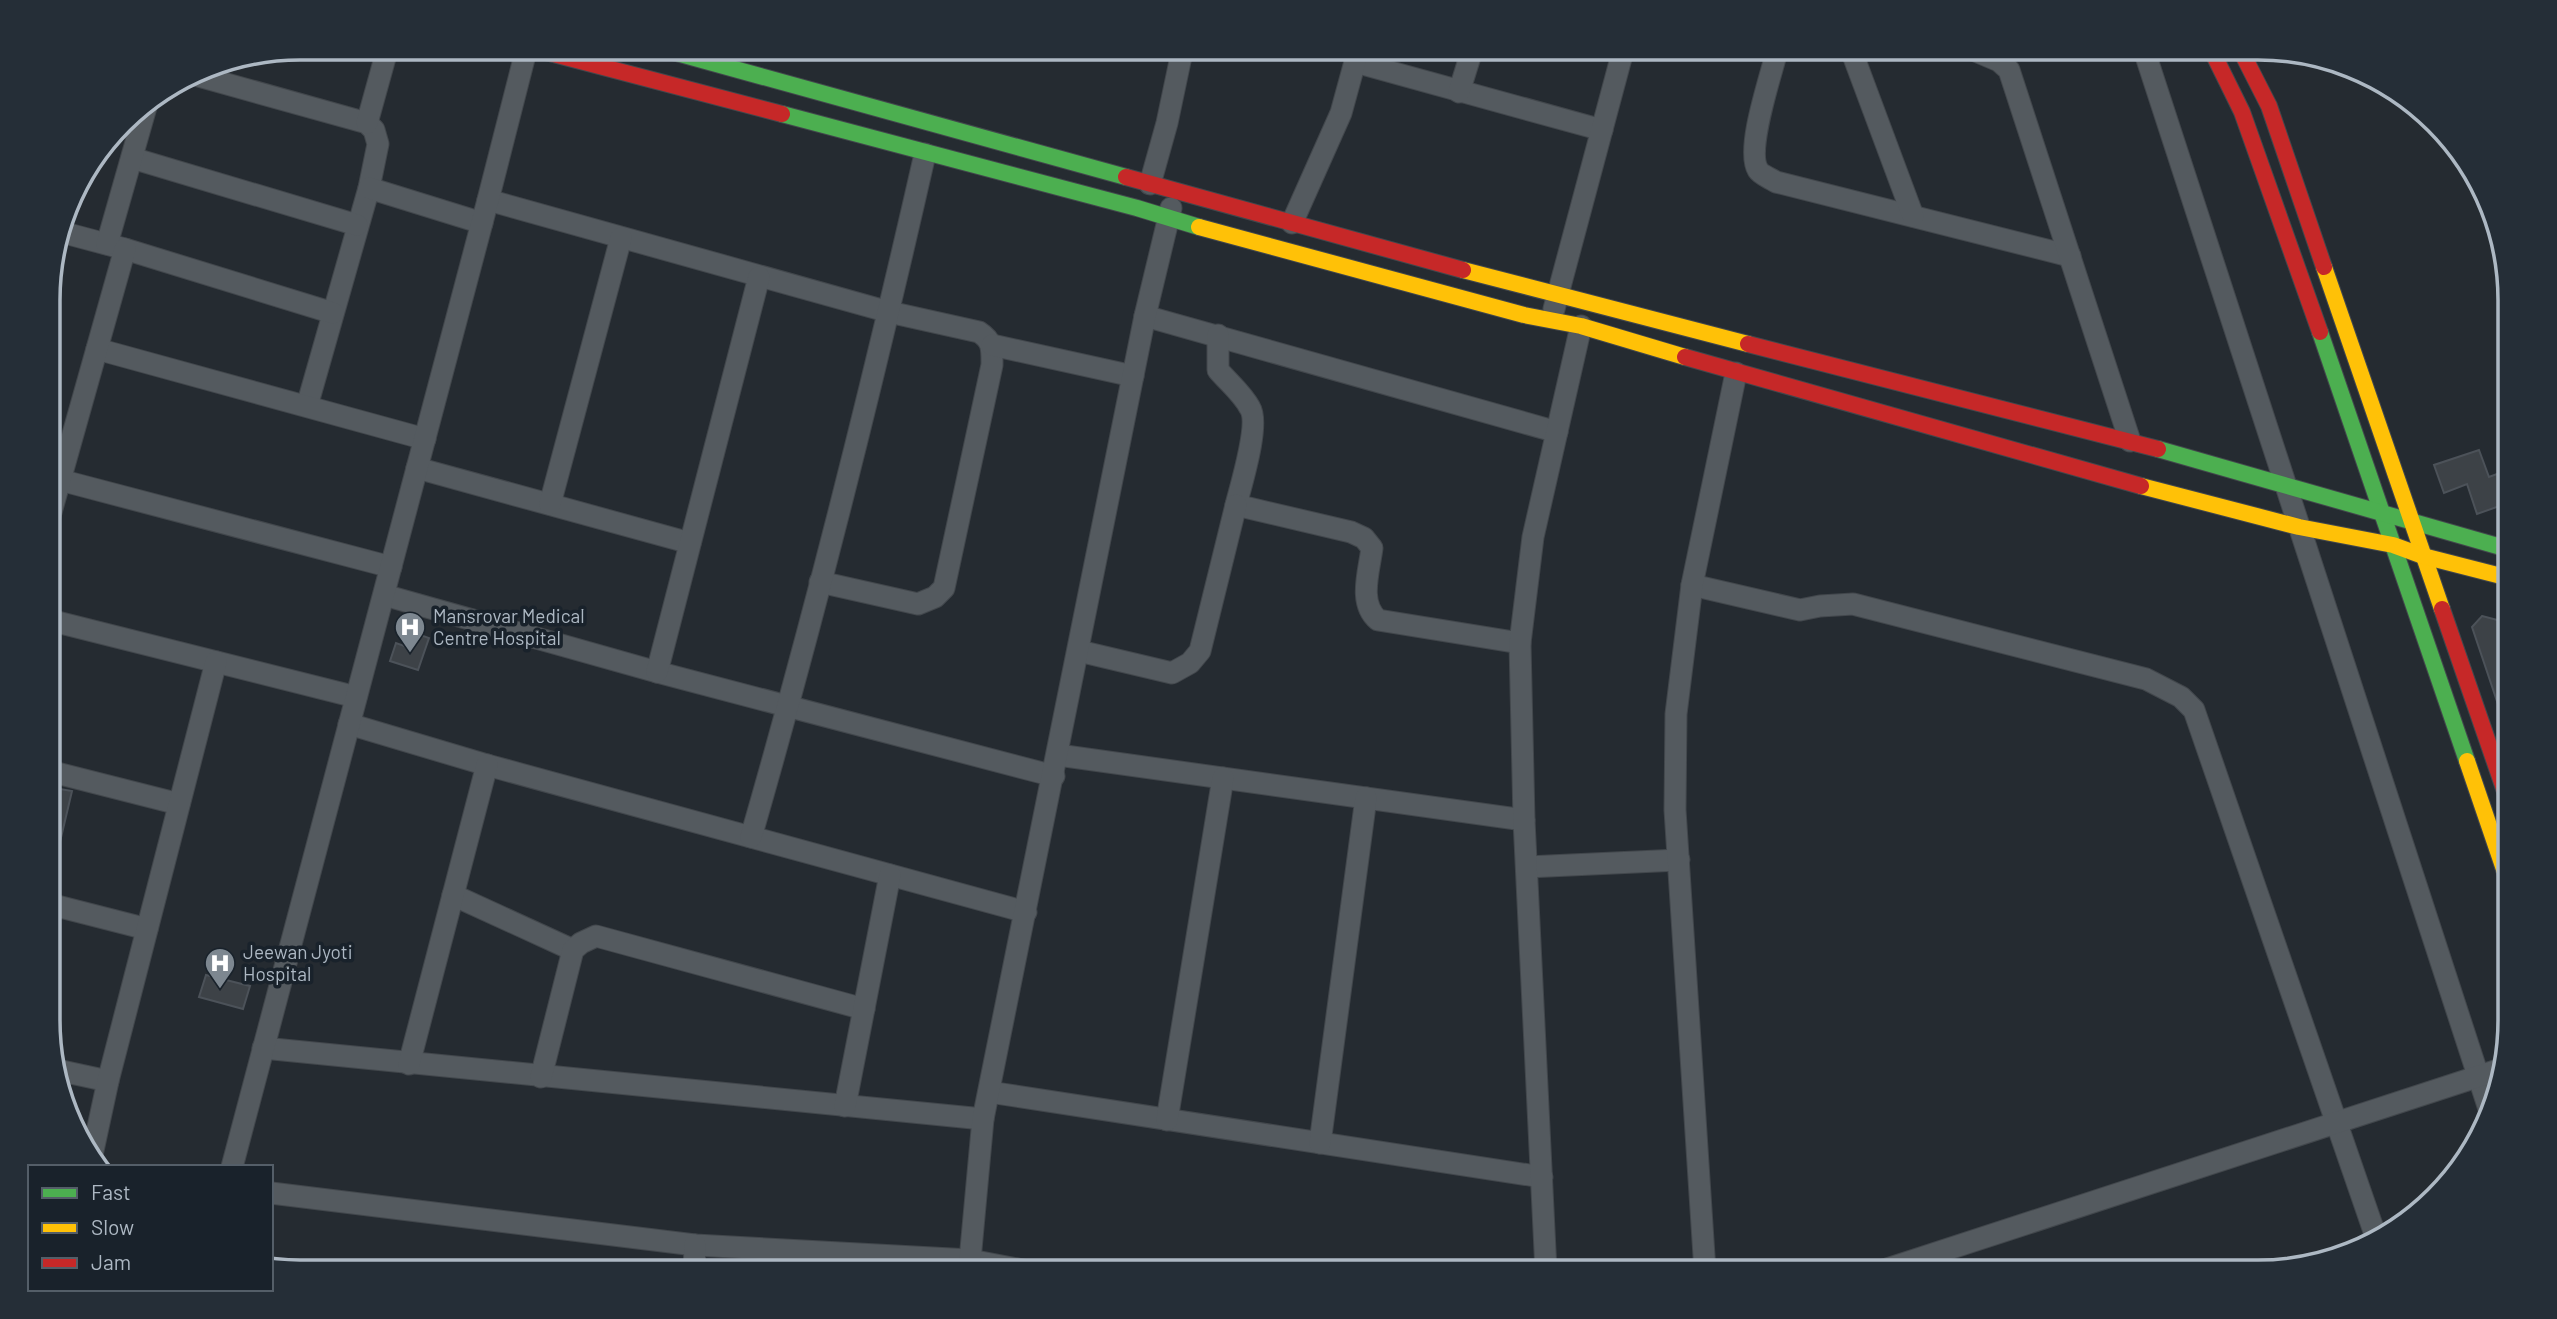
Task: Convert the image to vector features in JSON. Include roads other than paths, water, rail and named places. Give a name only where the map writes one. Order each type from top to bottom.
[{"type":"street","points":[[367,123],[384,60]]},
{"type":"street","points":[[233,1165],[524,60]]},
{"type":"street","points":[[575,60],[1136,208],[1524,315],[1581,326],[1736,373],[2111,478],[2299,527],[2393,545],[2423,556],[2498,575]]},
{"type":"street","points":[[702,60],[1557,296],[2130,441],[2498,546]]},
{"type":"street","points":[[1150,184],[1180,60]]},
{"type":"street","points":[[1292,223],[1340,113],[1356,60]]},
{"type":"street","points":[[1371,60],[1459,92],[1602,130]]},
{"type":"street","points":[[1459,92],[1469,60]]},
{"type":"street","points":[[1552,321],[1621,60]]},
{"type":"street","points":[[1775,60],[1755,136],[1753,157],[1759,172],[1776,182],[2070,256]]},
{"type":"street","points":[[1855,60],[1913,216]]},
{"type":"street","points":[[1997,60],[2009,70],[2130,441]]},
{"type":"street","points":[[1917,1259],[2488,1073],[2299,527],[2147,60]]},
{"type":"street","points":[[2216,60],[2242,112],[2383,512],[2498,852]]},
{"type":"street","points":[[2246,60],[2269,106],[2498,771]]},
{"type":"street","points":[[207,78],[367,123],[374,130],[378,144],[369,188],[307,406]]},
{"type":"street","points":[[143,117],[132,158],[97,349],[60,480],[391,567]]},
{"type":"street","points":[[751,837],[788,706],[889,313],[925,154]]},
{"type":"street","points":[[132,158],[357,225]]},
{"type":"street","points":[[369,188],[482,223]]},
{"type":"street","points":[[970,1260],[983,1119],[1145,316],[1175,191]]},
{"type":"street","points":[[488,200],[889,313],[979,332],[988,338],[992,345],[992,365],[944,588],[935,597],[918,604],[820,582]]},
{"type":"street","points":[[69,234],[333,313]]},
{"type":"street","points":[[550,505],[621,238]]},
{"type":"street","points":[[657,671],[759,277]]},
{"type":"street","points":[[1145,316],[1557,432]]},
{"type":"street","points":[[1546,1259],[1524,820],[1520,643],[1533,537],[1581,326]]},
{"type":"street","points":[[1079,651],[1172,673],[1190,663],[1200,651],[1253,427],[1253,413],[1237,390],[1218,370],[1218,335]]},
{"type":"street","points":[[992,345],[1133,376]]},
{"type":"street","points":[[97,349],[425,439]]},
{"type":"street","points":[[1704,1259],[1675,810],[1676,714],[1692,585],[1736,373]]},
{"type":"street","points":[[417,468],[690,543]]},
{"type":"street","points":[[1236,505],[1351,532],[1364,538],[1372,548],[1366,601],[1371,614],[1378,620],[1520,643]]},
{"type":"street","points":[[1692,585],[1800,610],[1853,604],[2146,680],[2181,696],[2194,710],[2373,1229]]},
{"type":"street","points":[[384,595],[657,671],[1054,776]]},
{"type":"street","points":[[60,623],[356,697]]},
{"type":"street","points":[[95,1144],[108,1081],[216,662]]},
{"type":"street","points":[[349,724],[486,765],[1026,912]]},
{"type":"street","points":[[1058,755],[1524,820]]},
{"type":"street","points":[[409,1064],[486,765]]},
{"type":"street","points":[[60,774],[179,804]]},
{"type":"street","points":[[1167,1119],[1223,778]]},
{"type":"street","points":[[1320,1143],[1366,798]]},
{"type":"street","points":[[1527,867],[1679,860]]},
{"type":"street","points":[[845,1106],[890,875]]},
{"type":"street","points":[[453,895],[573,950]]},
{"type":"street","points":[[60,907],[147,929]]},
{"type":"street","points":[[541,1077],[573,950],[596,936],[864,1009]]},
{"type":"street","points":[[263,1048],[983,1119]]},
{"type":"street","points":[[66,1072],[108,1081]]},
{"type":"street","points":[[989,1092],[1542,1177]]},
{"type":"street","points":[[273,1194],[695,1245],[964,1260]]},
{"type":"street","points":[[694,1260],[695,1245]]},
{"type":"place","name":"Mansrovar Medical Centre Hospital","points":[[410,654]]},
{"type":"place","name":"Jeewan Jyoti Hospital","points":[[220,990]]}]
